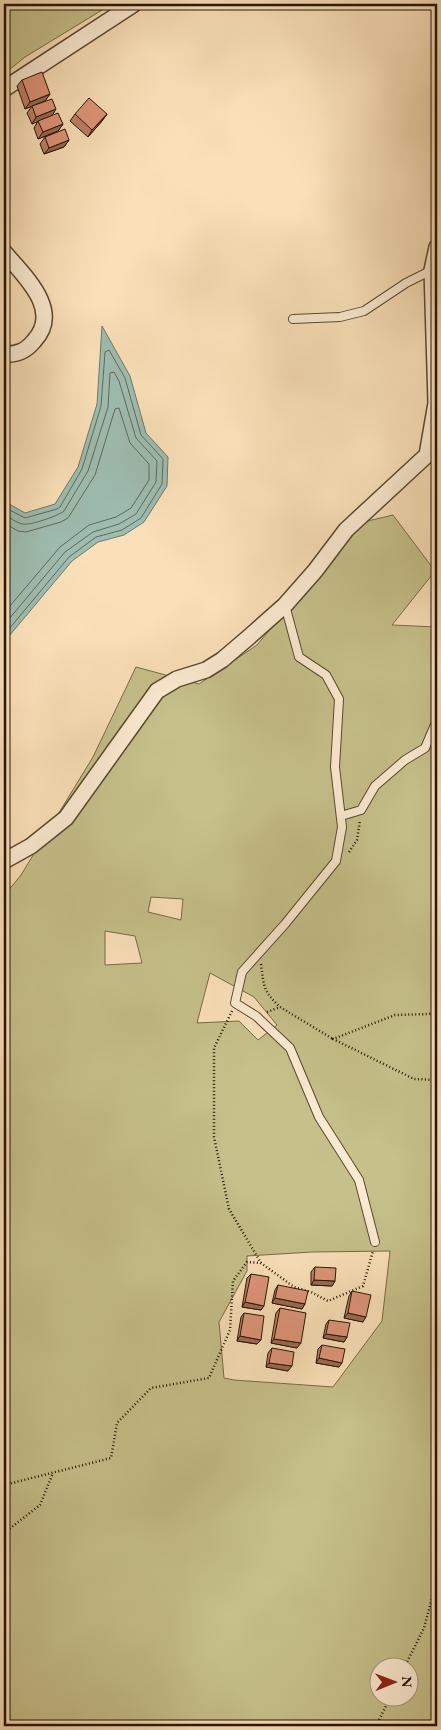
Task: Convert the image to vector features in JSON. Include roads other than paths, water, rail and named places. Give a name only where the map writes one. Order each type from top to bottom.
[{"type":"street","points":[[4,89],[134,4]]},
{"type":"street","points":[[4,861],[31,846],[66,818],[157,690],[177,679],[206,670],[222,660],[285,605],[315,571],[346,530],[427,455],[436,403],[432,270],[437,247]]},
{"type":"street","points":[[4,252],[39,294],[43,305],[44,317],[37,339],[29,347],[21,352],[4,354]]},
{"type":"lane","points":[[293,319],[340,317],[364,311],[406,283],[432,270]]},
{"type":"lane","points":[[285,605],[299,657],[326,675],[339,699],[334,767],[342,828],[336,861],[286,924],[242,972],[235,1003],[256,1016],[290,1048],[319,1117],[359,1180],[375,1242]]},
{"type":"lane","points":[[341,816],[361,810],[375,786],[405,760],[425,748],[437,720]]},
{"type":"water","points":[[102,326],[130,376],[146,433],[168,457],[167,486],[144,522],[124,535],[98,542],[72,561],[4,642],[4,501],[25,513],[55,504],[78,467],[97,404]]}]
